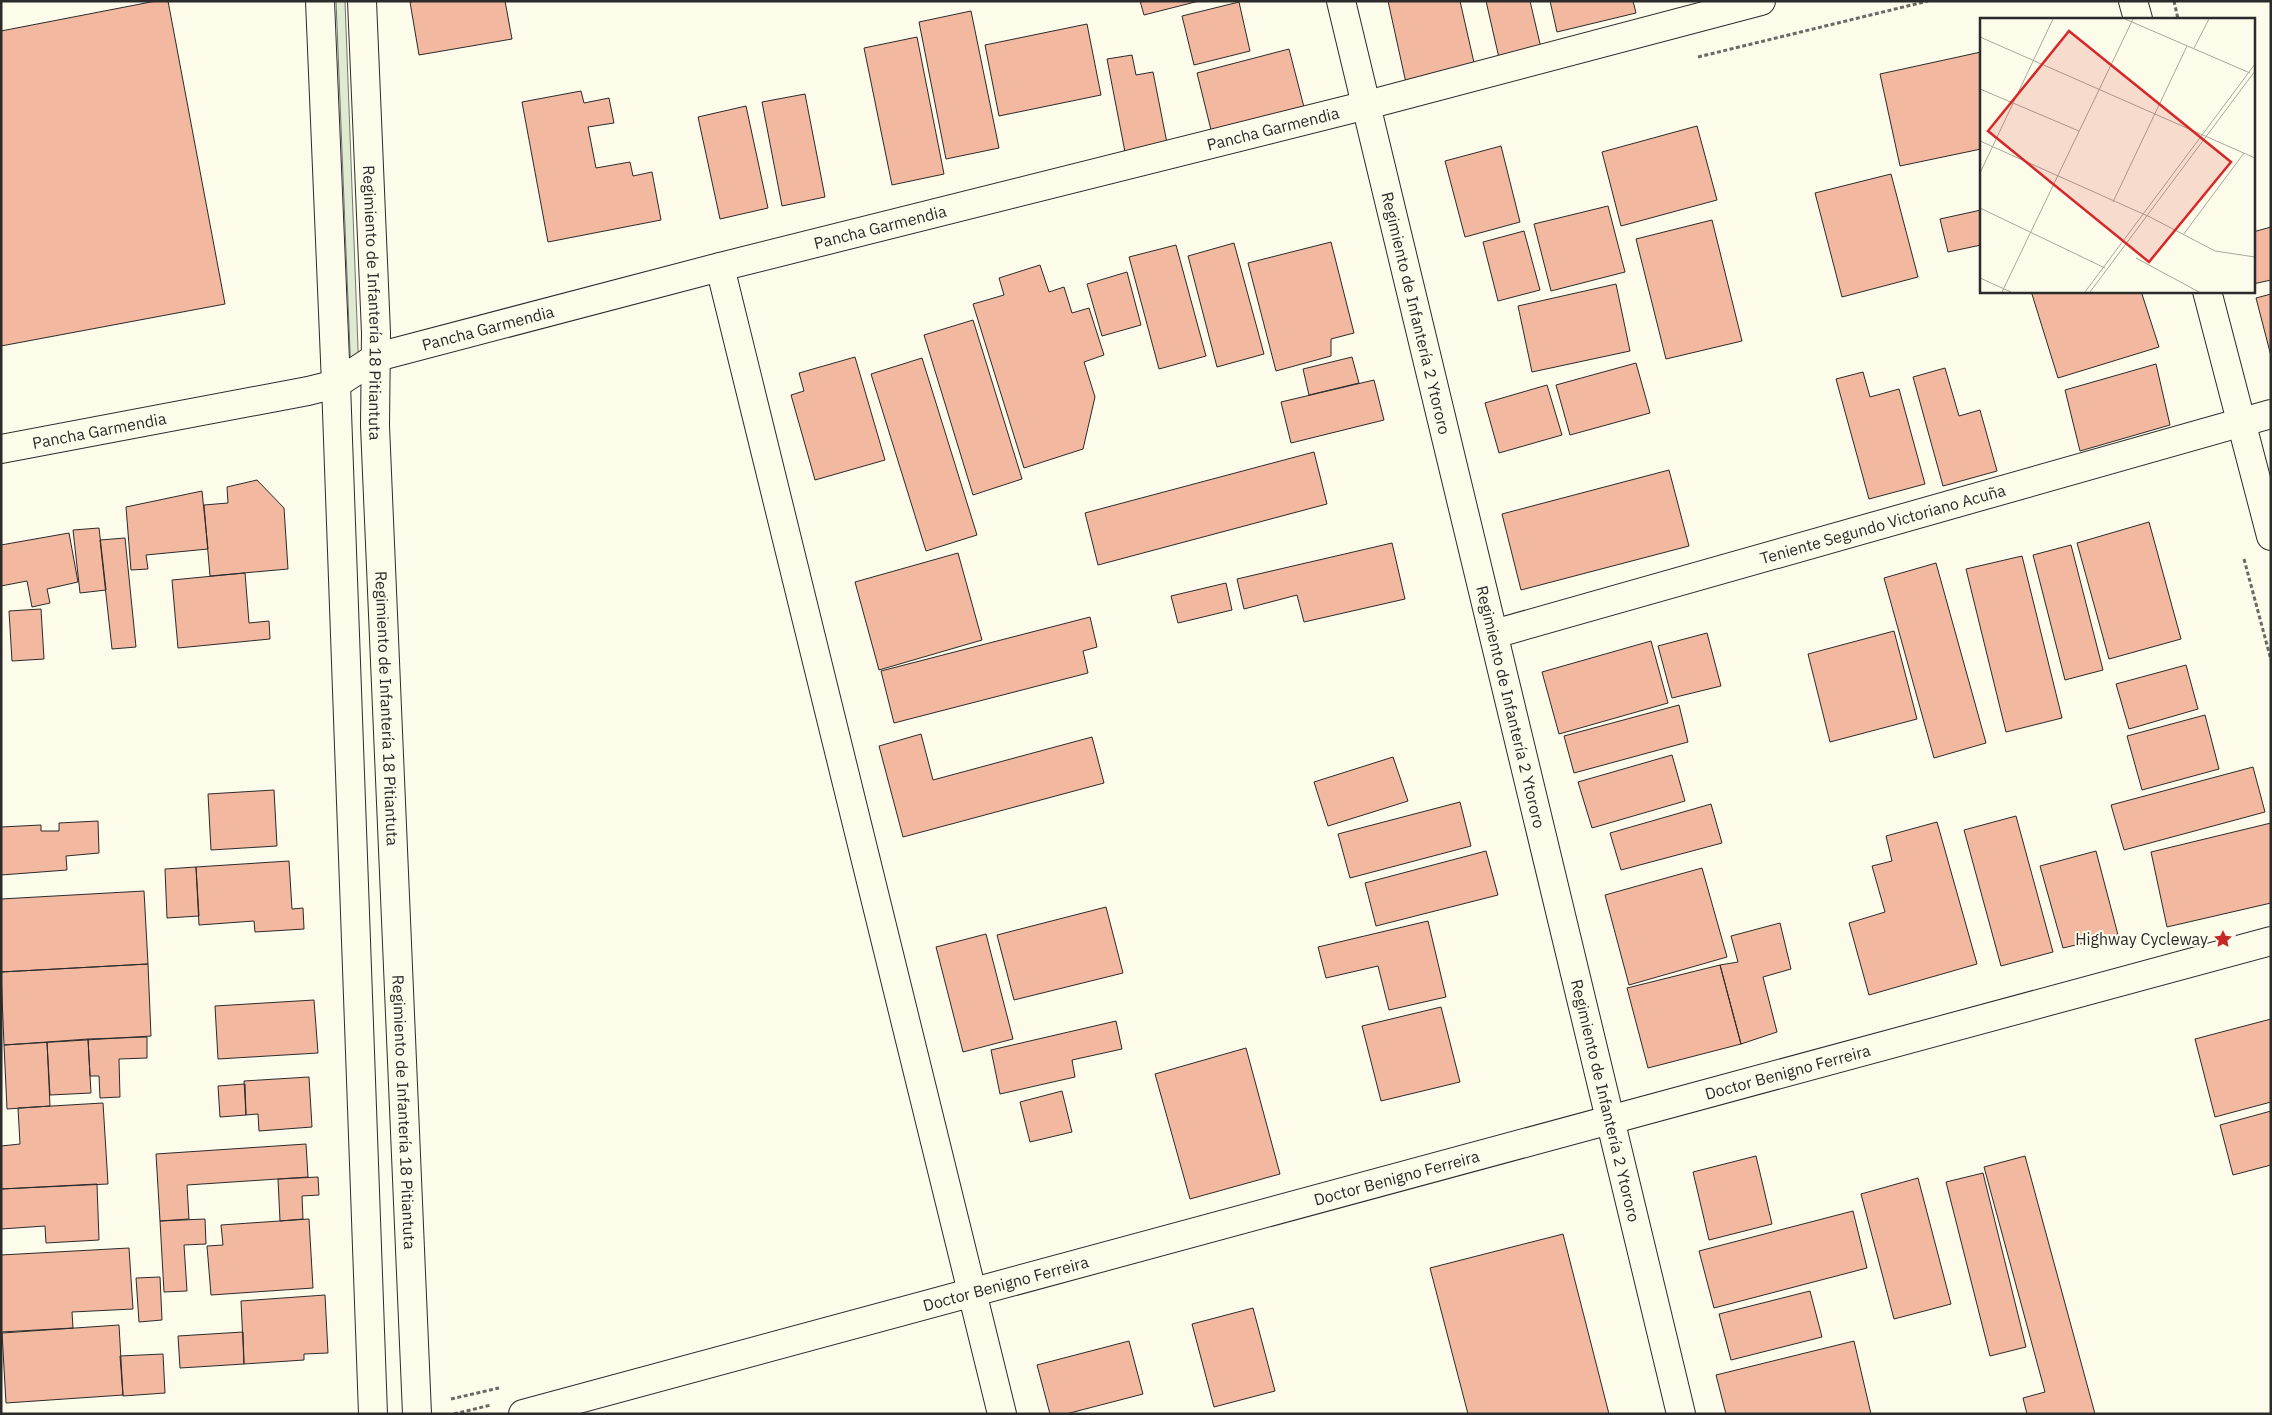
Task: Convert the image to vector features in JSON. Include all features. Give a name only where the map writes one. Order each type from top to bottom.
[{"type":"street","points":[[320,1],[336,384],[373,1414]]},
{"type":"street","name":"Regimiento de Infantería 18 Pitiantuta","points":[[362,1],[377,357],[376,436],[417,1414]]},
{"type":"street","name":"Regimiento de Infantería 2 Ytororo","points":[[1341,1],[1681,1414]]},
{"type":"street","name":"Pancha Garmendia","points":[[1,450],[336,384],[377,357],[720,267],[1366,106],[1761,1]]},
{"type":"street","points":[[2133,1],[2138,18]]},
{"type":"street","points":[[720,267],[1002,1414]]},
{"type":"street","points":[[2208,292],[2271,536]]},
{"type":"street","name":"Teniente Segundo Victoriano Acuña","points":[[1494,634],[2271,414]]},
{"type":"street","name":"Doctor Benigno Ferreira","points":[[523,1414],[1610,1118],[2271,941]]},
{"type":"path","points":[[2174,1],[2178,18]]},
{"type":"green space","points":[[336,1],[345,1],[359,375],[351,376]]},
{"type":"building","points":[[156,1],[168,1],[225,304],[1,346],[1,31]]},
{"type":"building","points":[[505,1],[512,39],[419,55],[410,2]]},
{"type":"building","points":[[1140,1],[1199,1],[1144,15]]},
{"type":"building","points":[[1388,1],[1460,1],[1475,67],[1406,83]]},
{"type":"building","points":[[1486,1],[1530,1],[1541,48],[1499,58]]},
{"type":"building","points":[[1550,1],[1633,1],[1636,13],[1557,32]]},
{"type":"building","points":[[1239,2],[1250,51],[1194,65],[1182,16]]},
{"type":"building","points":[[971,11],[999,148],[946,159],[919,22]]},
{"type":"building","points":[[1087,24],[1101,95],[999,116],[985,45]]},
{"type":"building","points":[[917,37],[944,174],[892,185],[864,48]]},
{"type":"building","points":[[1289,49],[1305,111],[1212,134],[1197,73]]},
{"type":"building","points":[[1980,52],[1980,149],[1900,166],[1880,74]]},
{"type":"building","points":[[1132,55],[1136,75],[1153,72],[1167,143],[1125,152],[1107,59]]},
{"type":"building","points":[[581,91],[584,103],[609,98],[614,123],[588,127],[596,168],[630,162],[633,176],[652,172],[661,220],[548,242],[522,102]]},
{"type":"building","points":[[805,94],[825,197],[782,206],[762,102]]},
{"type":"building","points":[[746,106],[768,208],[720,219],[698,117]]},
{"type":"building","points":[[1697,126],[1717,200],[1621,226],[1602,152]]},
{"type":"building","points":[[1501,146],[1520,222],[1465,237],[1445,161]]},
{"type":"building","points":[[1891,174],[1918,277],[1842,297],[1815,193]]},
{"type":"building","points":[[1608,206],[1625,272],[1551,291],[1534,224]]},
{"type":"building","points":[[1980,210],[1980,245],[1948,252],[1940,219]]},
{"type":"building","points":[[1712,220],[1742,341],[1666,359],[1636,239]]},
{"type":"building","points":[[2271,227],[2271,280],[2254,284],[2254,232]]},
{"type":"building","points":[[1524,231],[1540,290],[1498,301],[1483,242]]},
{"type":"building","points":[[1331,242],[1354,333],[1331,339],[1331,356],[1276,371],[1248,263]]},
{"type":"building","points":[[1234,243],[1264,354],[1217,367],[1188,256]]},
{"type":"building","points":[[1176,245],[1206,356],[1159,369],[1129,257]]},
{"type":"building","points":[[1040,265],[1049,292],[1064,287],[1072,313],[1089,308],[1104,355],[1084,362],[1095,397],[1083,449],[1024,468],[973,304],[1004,295],[999,278]]},
{"type":"building","points":[[1127,272],[1141,325],[1102,336],[1087,284]]},
{"type":"building","points":[[1616,284],[1630,351],[1532,372],[1518,306]]},
{"type":"building","points":[[2031,292],[2141,292],[2159,347],[2058,378]]},
{"type":"building","points":[[2271,294],[2271,356],[2256,298]]},
{"type":"building","points":[[973,320],[1022,479],[973,495],[924,335]]},
{"type":"building","points":[[855,357],[885,460],[815,480],[791,395],[804,391],[799,373]]},
{"type":"building","points":[[1352,357],[1359,383],[1309,395],[1303,369]]},
{"type":"building","points":[[922,358],[977,535],[926,551],[871,374]]},
{"type":"building","points":[[1636,363],[1650,413],[1570,435],[1556,385]]},
{"type":"building","points":[[2156,364],[2170,425],[2080,451],[2065,390]]},
{"type":"building","points":[[1945,368],[1959,416],[1980,410],[1997,471],[1943,486],[1913,377]]},
{"type":"building","points":[[1863,372],[1870,397],[1899,389],[1925,484],[1869,499],[1836,379]]},
{"type":"building","points":[[1374,380],[1384,420],[1291,443],[1281,402]]},
{"type":"building","points":[[1547,385],[1562,435],[1499,453],[1485,403]]},
{"type":"building","points":[[1314,452],[1327,504],[1098,565],[1085,513]]},
{"type":"building","points":[[1669,470],[1689,546],[1521,590],[1502,514]]},
{"type":"building","points":[[257,480],[284,508],[288,569],[210,576],[204,505],[228,503],[227,487]]},
{"type":"building","points":[[202,491],[208,549],[146,555],[148,569],[131,570],[126,507]]},
{"type":"building","points":[[2149,522],[2181,639],[2109,659],[2077,543]]},
{"type":"building","points":[[99,528],[106,590],[80,593],[73,530]]},
{"type":"building","points":[[69,533],[78,582],[47,589],[50,603],[32,607],[27,581],[1,586],[1,545]]},
{"type":"building","points":[[125,538],[136,647],[112,649],[100,540]]},
{"type":"building","points":[[1392,543],[1405,599],[1304,622],[1297,595],[1244,609],[1237,579]]},
{"type":"building","points":[[2071,545],[2103,670],[2065,680],[2033,555]]},
{"type":"building","points":[[958,553],[982,640],[879,670],[855,582]]},
{"type":"building","points":[[2022,556],[2062,718],[2006,732],[1966,569]]},
{"type":"building","points":[[1936,563],[1986,743],[1934,758],[1884,578]]},
{"type":"building","points":[[245,573],[249,623],[269,621],[270,639],[178,648],[172,580]]},
{"type":"building","points":[[1226,583],[1232,610],[1178,623],[1171,596]]},
{"type":"building","points":[[41,609],[44,659],[12,661],[9,611]]},
{"type":"building","points":[[1090,617],[1097,647],[1083,651],[1088,673],[894,723],[881,671]]},
{"type":"building","points":[[1894,631],[1917,719],[1830,742],[1808,654]]},
{"type":"building","points":[[1707,633],[1721,686],[1672,698],[1658,646]]},
{"type":"building","points":[[1651,641],[1668,703],[1559,734],[1542,672]]},
{"type":"building","points":[[2186,665],[2198,709],[2129,729],[2116,684]]},
{"type":"building","points":[[1679,705],[1688,742],[1574,773],[1564,736]]},
{"type":"building","points":[[2205,715],[2219,769],[2142,790],[2127,736]]},
{"type":"building","points":[[921,734],[933,780],[1092,737],[1104,783],[903,837],[879,746]]},
{"type":"building","points":[[1672,755],[1685,801],[1592,828],[1578,782]]},
{"type":"building","points":[[1393,757],[1408,801],[1328,826],[1314,782]]},
{"type":"building","points":[[2253,767],[2265,812],[2124,850],[2111,805]]},
{"type":"building","points":[[274,790],[277,846],[211,850],[208,794]]},
{"type":"building","points":[[1460,802],[1471,846],[1350,878],[1338,834]]},
{"type":"building","points":[[1711,804],[1722,843],[1621,870],[1610,833]]},
{"type":"building","points":[[2016,816],[2053,952],[2001,966],[1964,830]]},
{"type":"building","points":[[98,821],[99,853],[66,856],[67,870],[1,875],[1,827],[41,825],[41,831],[59,831],[59,823]]},
{"type":"building","points":[[1937,822],[1977,964],[1869,995],[1849,923],[1885,912],[1872,866],[1892,861],[1886,836]]},
{"type":"building","points":[[2271,823],[2271,903],[2167,927],[2151,852]]},
{"type":"building","points":[[1486,851],[1498,895],[1376,926],[1365,883]]},
{"type":"building","points":[[2096,851],[2118,935],[2063,948],[2040,866]]},
{"type":"building","points":[[289,861],[292,909],[303,908],[304,929],[255,932],[254,921],[199,925],[196,867]]},
{"type":"building","points":[[196,867],[199,916],[167,918],[165,869]]},
{"type":"building","points":[[1702,868],[1727,957],[1629,985],[1605,895]]},
{"type":"building","points":[[144,891],[148,964],[1,972],[1,899]]},
{"type":"building","points":[[1106,907],[1123,973],[1014,1000],[997,935]]},
{"type":"building","points":[[1428,921],[1446,997],[1389,1010],[1378,966],[1326,978],[1318,947]]},
{"type":"building","points":[[1780,923],[1791,969],[1763,977],[1777,1032],[1741,1044],[1720,965],[1738,962],[1731,936]]},
{"type":"building","points":[[986,934],[1013,1039],[963,1052],[936,947]]},
{"type":"building","points":[[148,964],[151,1036],[4,1045],[1,972]]},
{"type":"building","points":[[1720,965],[1741,1044],[1648,1068],[1627,988]]},
{"type":"building","points":[[314,1000],[318,1053],[218,1059],[215,1006]]},
{"type":"building","points":[[1441,1007],[1460,1082],[1381,1101],[1362,1026]]},
{"type":"building","points":[[2271,1019],[2271,1102],[2215,1117],[2195,1039]]},
{"type":"building","points":[[1116,1021],[1122,1049],[1072,1060],[1075,1077],[1000,1094],[991,1050]]},
{"type":"building","points":[[147,1037],[147,1058],[119,1059],[120,1097],[100,1098],[99,1076],[90,1076],[88,1039]]},
{"type":"building","points":[[88,1039],[91,1093],[50,1095],[47,1042]]},
{"type":"building","points":[[47,1042],[50,1106],[7,1109],[4,1045]]},
{"type":"building","points":[[1246,1048],[1280,1174],[1190,1199],[1155,1074]]},
{"type":"building","points":[[309,1077],[312,1127],[259,1131],[258,1114],[246,1115],[244,1081]]},
{"type":"building","points":[[245,1084],[246,1115],[220,1117],[218,1086]]},
{"type":"building","points":[[1062,1091],[1072,1132],[1030,1142],[1020,1102]]},
{"type":"building","points":[[103,1103],[108,1184],[1,1189],[1,1146],[20,1144],[18,1108]]},
{"type":"building","points":[[2271,1111],[2271,1165],[2233,1175],[2220,1125]]},
{"type":"building","points":[[306,1144],[308,1177],[187,1185],[189,1219],[160,1221],[156,1154]]},
{"type":"building","points":[[1756,1156],[1772,1224],[1709,1240],[1693,1172]]},
{"type":"building","points":[[2025,1156],[2095,1414],[2027,1414],[2023,1398],[2045,1392],[1984,1167]]},
{"type":"building","points":[[1983,1173],[2026,1347],[1990,1356],[1946,1182]]},
{"type":"building","points":[[318,1177],[319,1195],[302,1196],[303,1219],[280,1221],[278,1179]]},
{"type":"building","points":[[1918,1178],[1951,1304],[1894,1319],[1861,1194]]},
{"type":"building","points":[[97,1184],[99,1240],[46,1243],[45,1226],[1,1229],[1,1189]]},
{"type":"building","points":[[1853,1211],[1867,1268],[1714,1308],[1699,1251]]},
{"type":"building","points":[[205,1219],[206,1244],[184,1245],[187,1291],[164,1292],[160,1221]]},
{"type":"building","points":[[309,1219],[313,1288],[211,1295],[207,1246],[223,1245],[221,1225]]},
{"type":"building","points":[[1563,1234],[1609,1414],[1468,1414],[1430,1268]]},
{"type":"building","points":[[129,1248],[133,1309],[72,1312],[73,1328],[1,1332],[1,1255]]},
{"type":"building","points":[[160,1277],[162,1320],[139,1322],[136,1278]]},
{"type":"building","points":[[1810,1291],[1822,1337],[1731,1360],[1719,1314]]},
{"type":"building","points":[[325,1295],[328,1353],[304,1354],[304,1360],[244,1364],[241,1301]]},
{"type":"building","points":[[1253,1308],[1275,1391],[1214,1407],[1192,1324]]},
{"type":"building","points":[[119,1325],[123,1395],[6,1403],[2,1333]]},
{"type":"building","points":[[243,1332],[244,1364],[180,1368],[178,1336]]},
{"type":"building","points":[[1129,1341],[1143,1394],[1066,1414],[1050,1414],[1037,1365]]},
{"type":"building","points":[[1854,1341],[1871,1414],[1726,1414],[1716,1375]]},
{"type":"building","points":[[163,1354],[165,1393],[123,1396],[120,1356]]},
{"type":"place","name":"Highway Cycleway","points":[[2223,939]]}]
